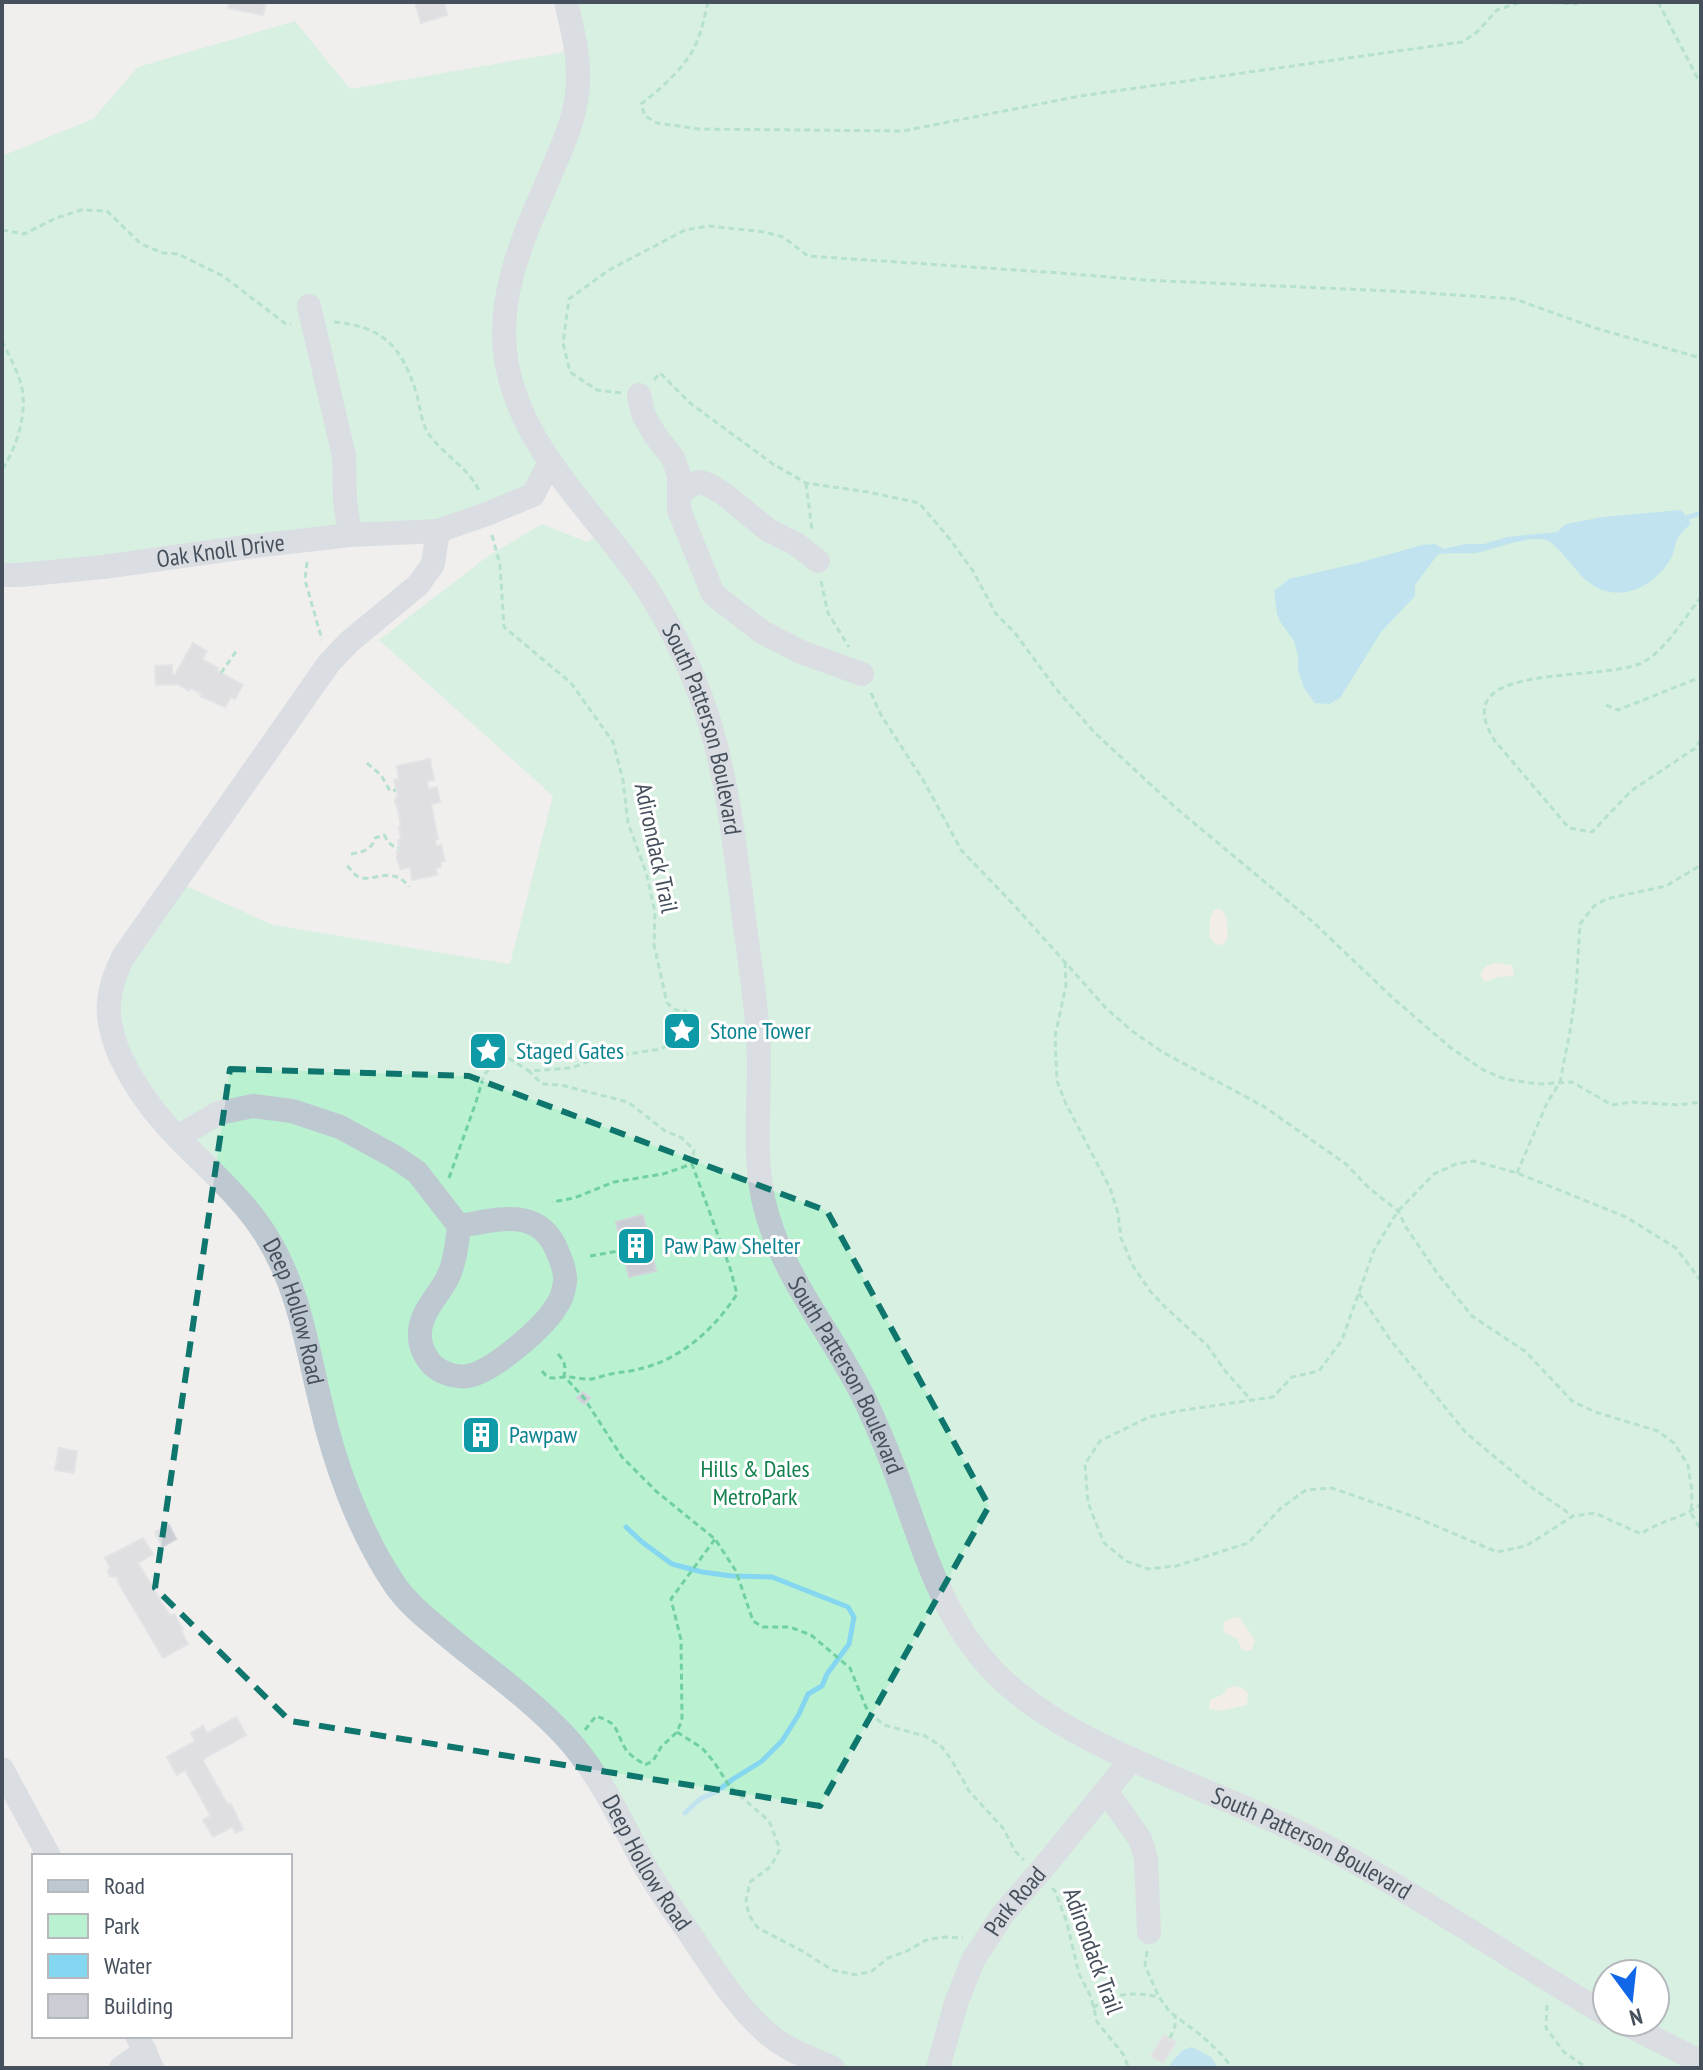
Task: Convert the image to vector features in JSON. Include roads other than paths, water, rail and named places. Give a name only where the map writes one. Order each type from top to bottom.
[{"type":"street","name":"South Patterson Boulevard","points":[[566,2],[577,49],[579,74],[576,102],[569,131],[509,282],[503,337],[507,368],[523,419],[550,462],[645,587],[683,653],[709,721],[733,829],[758,1034],[759,1163],[762,1193],[772,1232],[798,1285],[861,1392],[884,1441],[948,1610],[994,1674],[1038,1709],[1099,1744],[1336,1851],[1591,2005]]},
{"type":"street","points":[[311,316],[344,456],[345,501],[350,535]]},
{"type":"street","points":[[639,395],[643,414],[673,458],[679,475],[679,510],[713,594],[762,632],[801,652],[862,674]]},
{"type":"street","name":"Oak Knoll Drive","points":[[2,575],[103,567],[309,539],[438,531],[533,495],[550,462]]},
{"type":"street","points":[[679,496],[688,486],[700,482],[709,485],[768,530],[796,544],[818,561]]},
{"type":"street","name":"Deep Hollow Road","points":[[438,531],[433,564],[418,585],[349,642],[329,663],[123,957],[113,979],[108,1005],[111,1031],[115,1045],[143,1096],[177,1137],[246,1207],[283,1264],[304,1325],[328,1433],[349,1494],[376,1553],[397,1588],[422,1615],[537,1707],[574,1747],[617,1811],[658,1887],[732,1995],[766,2032],[782,2044],[833,2068]]},
{"type":"street","points":[[177,1137],[219,1113],[253,1106],[292,1111],[340,1127],[417,1172],[459,1226],[455,1257],[448,1278],[424,1316],[420,1333],[423,1352],[432,1365],[447,1374],[468,1376],[494,1364],[532,1335],[557,1306],[565,1284],[564,1267],[556,1246],[545,1231],[532,1223],[515,1217],[459,1226]]},
{"type":"street","name":"Park Road","points":[[938,2068],[956,2003],[973,1960],[1003,1914],[1132,1759]]},
{"type":"street","points":[[2,1769],[48,1854]]},
{"type":"street","points":[[1106,1791],[1140,1839],[1146,1858],[1149,1932]]},
{"type":"street","points":[[1654,2038],[1701,2062]]},
{"type":"street","points":[[121,2068],[145,2052]]},
{"type":"water","points":[[1681,510],[1691,523],[1677,539],[1670,560],[1654,579],[1621,593],[1598,588],[1587,581],[1557,548],[1541,539],[1524,540],[1476,553],[1438,554],[1415,585],[1415,596],[1381,632],[1340,698],[1329,704],[1315,703],[1304,688],[1294,641],[1277,614],[1274,591],[1289,579],[1422,545],[1435,544],[1444,549],[1484,544],[1507,537],[1557,532],[1566,524],[1603,517]]},
{"type":"water","points":[[1192,2047],[1211,2057],[1218,2068],[1171,2068],[1170,2064],[1183,2050]]},
{"type":"waterway","points":[[1683,519],[1701,513]]},
{"type":"waterway","points":[[626,1527],[672,1564],[732,1576],[772,1577],[848,1607],[854,1617],[849,1644],[822,1686],[808,1694],[782,1741],[762,1761],[700,1799],[685,1813]]},
{"type":"place","name":"Stone Tower","points":[[682,1031]]},
{"type":"place","name":"Staged Gates","points":[[488,1051]]},
{"type":"place","name":"Paw Paw Shelter","points":[[636,1246]]},
{"type":"place","name":"Pawpaw","points":[[481,1435]]},
{"type":"park label","name":"Hills & Dales MetroPark","points":[[755,1483]]}]
